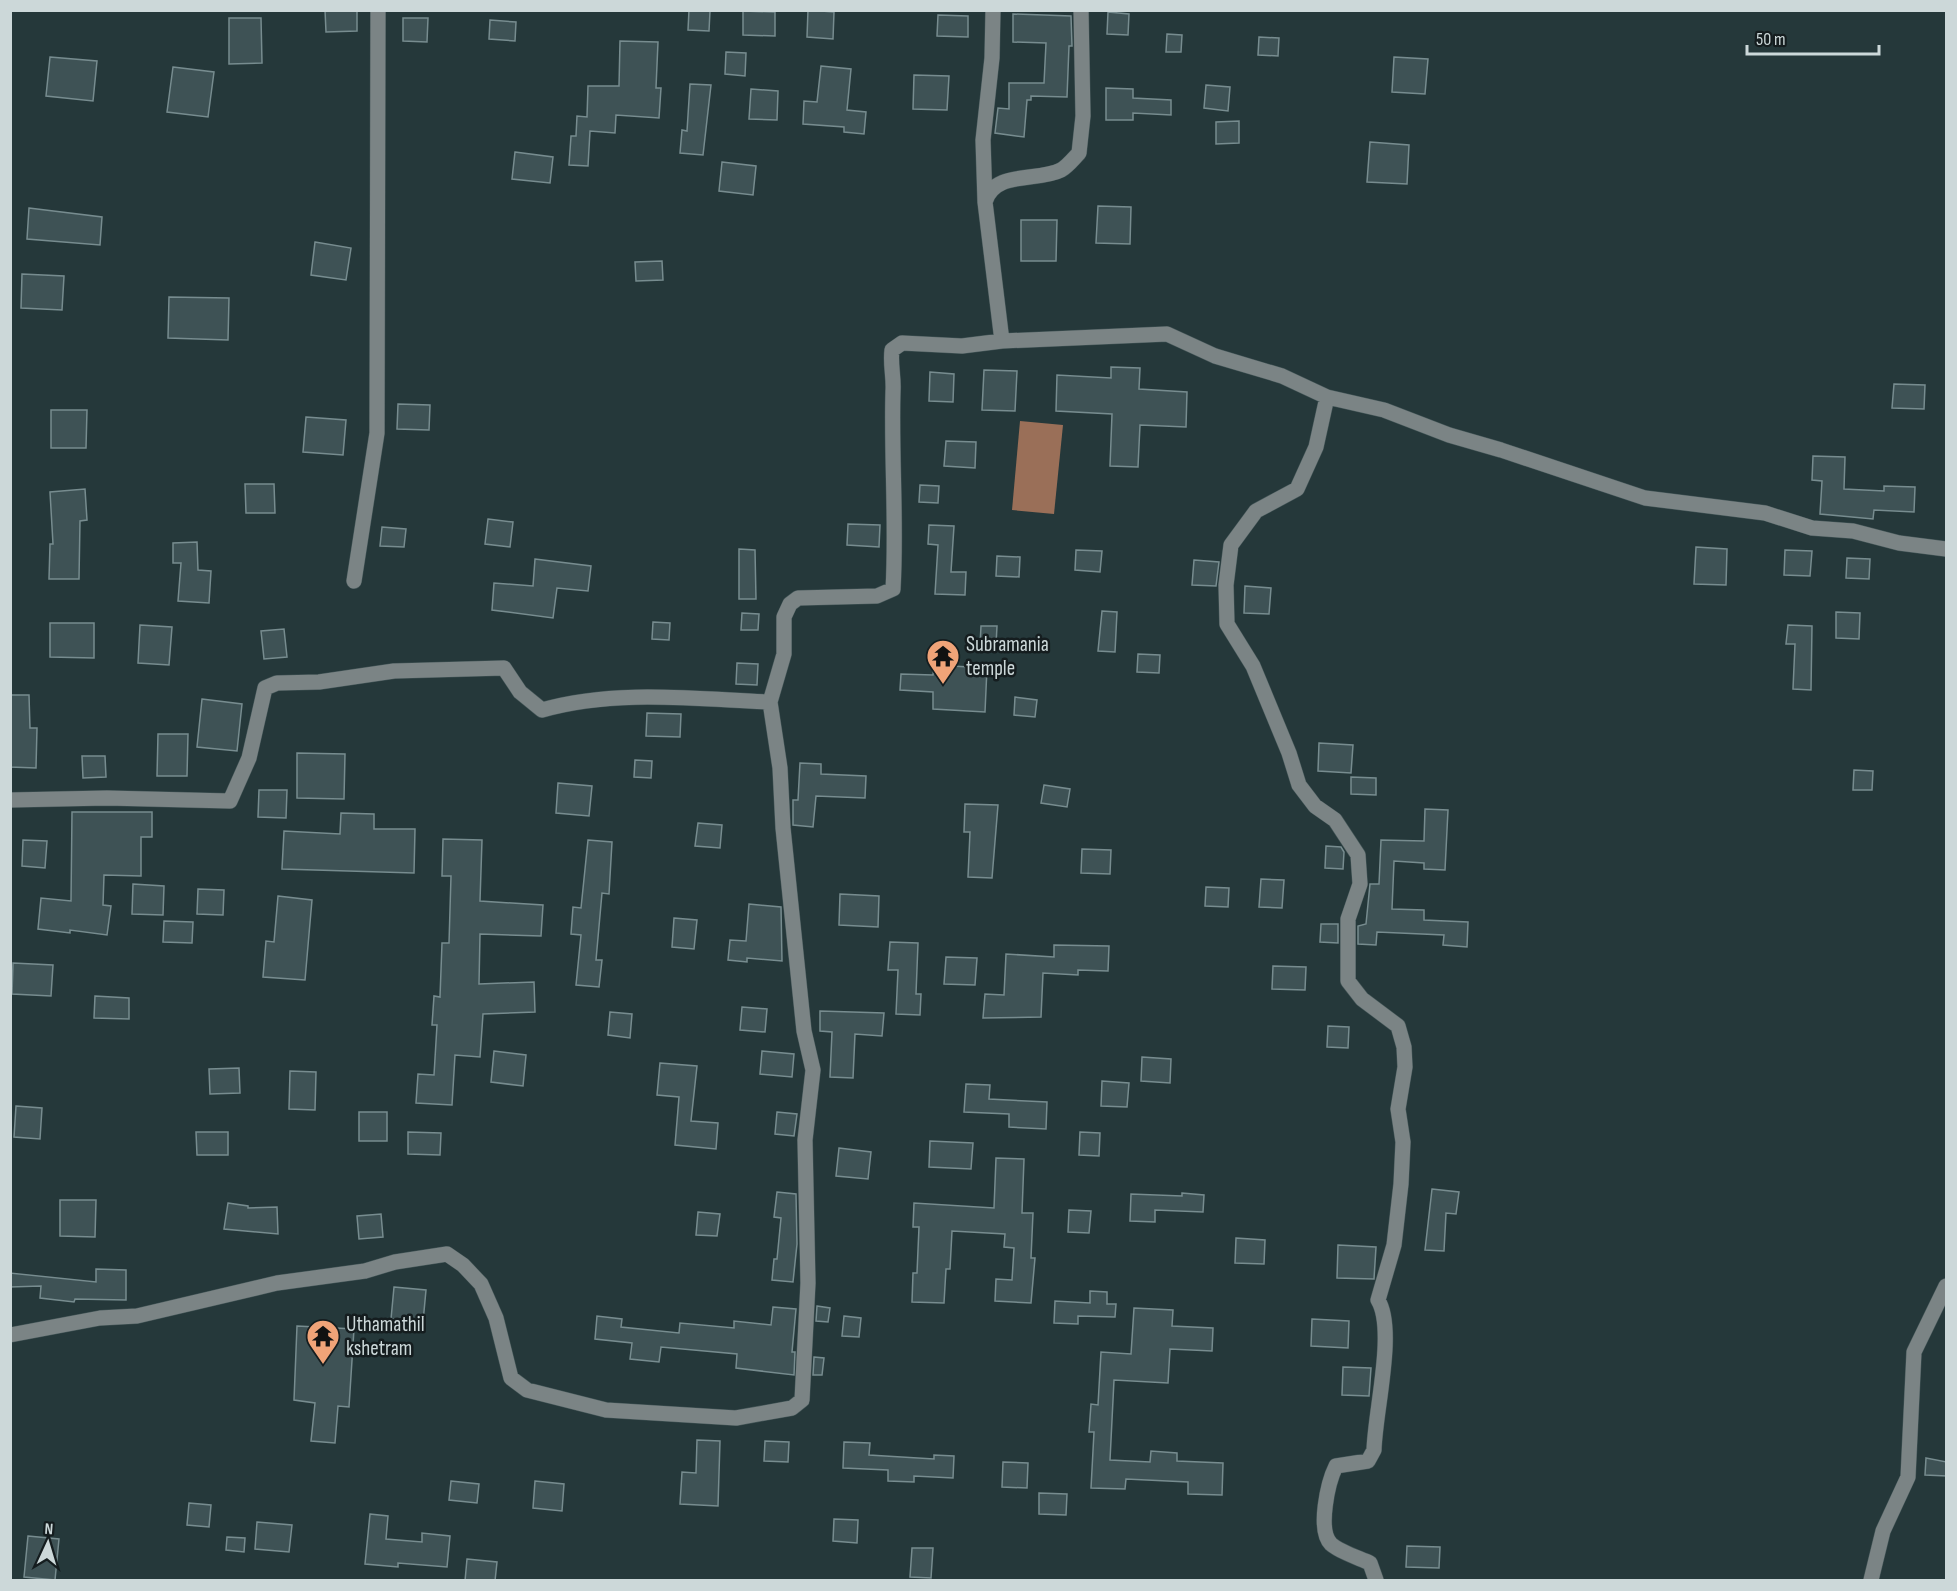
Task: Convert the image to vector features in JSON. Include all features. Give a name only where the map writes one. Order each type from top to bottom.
[{"type":"street","points":[[354,581],[377,433],[378,10]]},
{"type":"street","points":[[993,10],[992,58],[983,140],[985,201],[1002,341]]},
{"type":"street","points":[[985,201],[988,193],[997,184],[1061,170],[1079,153],[1083,116],[1080,10]]},
{"type":"street","points":[[10,1335],[100,1318],[137,1316],[277,1283],[364,1271],[395,1262],[447,1254],[463,1265],[481,1284],[496,1318],[511,1378],[527,1390],[617,1410],[736,1418],[792,1408],[802,1400],[808,1233],[805,1140],[813,1070],[804,1031],[783,828],[780,768],[770,702],[784,654],[784,616],[790,604],[798,598],[877,596],[893,589],[895,503],[891,446],[892,350],[902,343],[962,346],[1002,341],[1167,334],[1215,356],[1282,376],[1327,397],[1384,410],[1449,435],[1645,498],[1765,513],[1812,528],[1853,531],[1899,543],[1947,549]]},
{"type":"street","points":[[1327,397],[1316,447],[1297,489],[1256,512],[1231,545],[1226,585],[1227,624],[1253,666],[1289,753],[1299,785],[1315,806],[1335,820],[1358,855],[1360,884],[1348,919],[1348,981],[1362,999],[1398,1026],[1404,1047],[1405,1067],[1398,1109],[1403,1142],[1401,1184],[1394,1245],[1378,1300],[1384,1310],[1386,1333],[1374,1423],[1374,1450],[1368,1461],[1336,1466],[1330,1479],[1324,1528],[1331,1544],[1370,1563],[1376,1581]]},
{"type":"street","points":[[10,800],[107,798],[230,801],[249,758],[264,688],[277,683],[319,682],[393,671],[504,668],[520,692],[542,710],[587,700],[770,702]]},
{"type":"street","points":[[1871,1581],[1883,1531],[1908,1477],[1914,1352],[1947,1287]]},
{"type":"shaded area","points":[[1020,421],[1063,425],[1054,514],[1012,510]]},
{"type":"building","points":[[325,10],[357,10],[357,31],[326,32]]},
{"type":"building","points":[[689,10],[710,11],[709,31],[688,30]]},
{"type":"building","points":[[808,10],[834,12],[833,39],[807,37]]},
{"type":"building","points":[[743,11],[775,12],[775,36],[743,35]]},
{"type":"building","points":[[1108,12],[1129,14],[1128,35],[1107,34]]},
{"type":"building","points":[[1013,14],[1071,16],[1072,46],[1069,46],[1067,97],[1031,96],[1031,100],[1027,100],[1024,137],[995,133],[998,108],[1009,109],[1009,83],[1044,83],[1046,43],[1013,42]]},
{"type":"building","points":[[938,15],[968,16],[968,37],[937,36]]},
{"type":"building","points":[[229,18],[261,18],[262,63],[229,64]]},
{"type":"building","points":[[403,18],[428,18],[427,42],[403,41]]},
{"type":"building","points":[[490,20],[516,22],[515,41],[489,39]]},
{"type":"building","points":[[1167,34],[1182,35],[1181,52],[1166,52]]},
{"type":"building","points":[[1259,37],[1279,38],[1278,56],[1258,55]]},
{"type":"building","points":[[620,41],[658,42],[656,88],[661,88],[659,118],[616,115],[615,133],[590,131],[588,166],[569,165],[571,136],[576,136],[577,116],[587,117],[588,86],[619,86]]},
{"type":"building","points":[[726,52],[746,53],[745,76],[725,74]]},
{"type":"building","points":[[50,57],[97,61],[93,101],[46,96]]},
{"type":"building","points":[[1394,57],[1428,59],[1425,94],[1392,92]]},
{"type":"building","points":[[821,66],[851,69],[847,110],[866,112],[864,134],[844,132],[844,127],[803,124],[804,101],[817,102]]},
{"type":"building","points":[[173,67],[214,72],[208,117],[167,112]]},
{"type":"building","points":[[914,75],[949,76],[947,110],[913,109]]},
{"type":"building","points":[[690,84],[711,85],[703,155],[680,153],[682,130],[687,131]]},
{"type":"building","points":[[1206,85],[1230,87],[1228,111],[1204,108]]},
{"type":"building","points":[[1106,88],[1133,89],[1133,98],[1171,100],[1171,115],[1133,113],[1133,120],[1106,120]]},
{"type":"building","points":[[751,89],[778,91],[777,120],[749,119]]},
{"type":"building","points":[[1239,121],[1239,143],[1216,144],[1216,122]]},
{"type":"building","points":[[1370,142],[1409,145],[1407,184],[1367,182]]},
{"type":"building","points":[[515,152],[553,157],[550,183],[512,179]]},
{"type":"building","points":[[722,162],[756,166],[753,195],[719,191]]},
{"type":"building","points":[[1098,206],[1131,207],[1130,244],[1096,243]]},
{"type":"building","points":[[29,208],[102,217],[100,245],[27,239]]},
{"type":"building","points":[[1021,220],[1057,220],[1056,261],[1021,261]]},
{"type":"building","points":[[315,242],[351,248],[346,280],[311,275]]},
{"type":"building","points":[[662,261],[663,280],[636,281],[635,262]]},
{"type":"building","points":[[22,274],[64,276],[62,310],[21,308]]},
{"type":"building","points":[[169,297],[229,298],[228,340],[168,338]]},
{"type":"building","points":[[1111,367],[1140,368],[1139,389],[1187,392],[1186,427],[1140,425],[1138,467],[1110,466],[1112,414],[1056,411],[1057,375],[1111,378]]},
{"type":"building","points":[[984,370],[1017,371],[1015,411],[982,410]]},
{"type":"building","points":[[930,372],[954,374],[953,402],[929,401]]},
{"type":"building","points":[[1894,384],[1925,385],[1924,409],[1892,408]]},
{"type":"building","points":[[398,404],[430,405],[429,430],[397,429]]},
{"type":"building","points":[[51,410],[87,410],[86,448],[51,448]]},
{"type":"building","points":[[306,417],[346,420],[343,455],[303,452]]},
{"type":"building","points":[[946,441],[976,442],[975,468],[944,466]]},
{"type":"building","points":[[1813,456],[1845,457],[1844,489],[1884,491],[1884,486],[1915,487],[1914,512],[1874,510],[1873,519],[1820,514],[1822,481],[1812,480]]},
{"type":"building","points":[[245,484],[274,484],[275,513],[246,513]]},
{"type":"building","points":[[920,485],[939,486],[938,503],[919,502]]},
{"type":"building","points":[[85,489],[87,520],[80,521],[79,579],[49,579],[50,544],[53,544],[50,492]]},
{"type":"building","points":[[488,519],[513,522],[510,547],[485,544]]},
{"type":"building","points":[[848,524],[880,525],[879,547],[847,545]]},
{"type":"building","points":[[929,525],[954,526],[951,572],[966,572],[965,595],[935,594],[938,545],[928,544]]},
{"type":"building","points":[[382,527],[406,529],[404,547],[380,546]]},
{"type":"building","points":[[197,542],[198,570],[211,571],[209,603],[178,601],[181,563],[173,563],[173,543]]},
{"type":"building","points":[[1696,547],[1727,549],[1726,585],[1694,584]]},
{"type":"building","points":[[739,549],[755,550],[756,599],[739,599]]},
{"type":"building","points":[[1076,550],[1102,551],[1100,572],[1075,570]]},
{"type":"building","points":[[1785,550],[1812,551],[1810,576],[1784,575]]},
{"type":"building","points":[[997,556],[1020,557],[1019,577],[996,576]]},
{"type":"building","points":[[1847,558],[1870,559],[1869,579],[1846,578]]},
{"type":"building","points":[[535,559],[591,566],[588,591],[557,588],[553,618],[492,610],[494,583],[533,586]]},
{"type":"building","points":[[1194,560],[1219,562],[1216,586],[1192,585]]},
{"type":"building","points":[[1245,586],[1271,588],[1269,614],[1244,613]]},
{"type":"building","points":[[1102,611],[1117,612],[1115,652],[1098,651]]},
{"type":"building","points":[[1836,612],[1860,613],[1859,639],[1836,638]]},
{"type":"building","points":[[742,613],[759,614],[758,630],[741,630]]},
{"type":"building","points":[[653,622],[670,623],[669,640],[652,639]]},
{"type":"building","points":[[50,623],[94,623],[94,658],[50,657]]},
{"type":"building","points":[[140,625],[172,627],[169,665],[138,663]]},
{"type":"building","points":[[1788,625],[1812,626],[1811,690],[1793,689],[1795,644],[1786,644]]},
{"type":"building","points":[[981,626],[997,626],[996,645],[980,645]]},
{"type":"building","points":[[284,629],[287,657],[264,659],[261,631]]},
{"type":"building","points":[[1138,654],[1160,655],[1159,673],[1137,672]]},
{"type":"building","points":[[737,663],[758,664],[757,685],[736,684]]},
{"type":"building","name":"Subramania temple","points":[[934,665],[987,668],[985,712],[933,709],[933,692],[900,690],[901,674],[933,675]]},
{"type":"building","points":[[10,695],[29,695],[30,728],[37,728],[36,768],[10,767]]},
{"type":"building","points":[[1015,697],[1037,700],[1035,717],[1014,715]]},
{"type":"building","points":[[202,699],[242,704],[237,751],[197,747]]},
{"type":"building","points":[[647,713],[681,714],[680,737],[646,736]]},
{"type":"building","points":[[158,734],[188,734],[187,776],[157,776]]},
{"type":"building","points":[[1319,743],[1353,745],[1351,773],[1318,771]]},
{"type":"building","points":[[297,753],[345,754],[344,799],[297,798]]},
{"type":"building","points":[[82,756],[105,756],[106,777],[83,778]]},
{"type":"building","points":[[635,760],[652,761],[651,778],[634,777]]},
{"type":"building","points":[[800,763],[821,764],[821,774],[866,776],[865,798],[816,796],[813,827],[793,825],[793,800],[798,800]]},
{"type":"building","points":[[1854,770],[1873,771],[1872,790],[1853,790]]},
{"type":"building","points":[[1351,777],[1376,778],[1376,795],[1351,794]]},
{"type":"building","points":[[558,783],[592,786],[589,816],[556,813]]},
{"type":"building","points":[[1044,785],[1070,789],[1067,807],[1041,803]]},
{"type":"building","points":[[259,790],[287,790],[286,818],[258,817]]},
{"type":"building","points":[[965,804],[998,805],[992,878],[968,877],[970,832],[964,832]]},
{"type":"building","points":[[1425,809],[1448,810],[1445,870],[1424,869],[1424,863],[1394,861],[1392,909],[1424,910],[1424,920],[1468,922],[1467,947],[1443,945],[1444,935],[1377,932],[1376,945],[1358,944],[1358,926],[1366,924],[1370,884],[1379,884],[1381,840],[1424,841]]},
{"type":"building","points":[[72,812],[152,812],[152,837],[141,837],[141,876],[104,875],[103,905],[111,906],[107,935],[38,929],[41,898],[71,901]]},
{"type":"building","points":[[341,813],[374,814],[374,829],[415,829],[414,873],[282,869],[284,831],[340,834]]},
{"type":"building","points":[[698,823],[722,825],[720,848],[695,846]]},
{"type":"building","points":[[443,839],[482,840],[480,901],[543,905],[541,936],[480,934],[479,984],[534,982],[535,1012],[483,1014],[480,1057],[455,1055],[452,1105],[416,1103],[418,1074],[434,1075],[437,1025],[432,1025],[434,996],[440,997],[442,943],[449,943],[451,876],[442,876]]},
{"type":"building","points":[[23,840],[47,841],[45,868],[22,866]]},
{"type":"building","points":[[588,840],[612,842],[609,894],[602,893],[596,960],[602,960],[599,987],[576,985],[581,935],[571,934],[573,907],[581,908]]},
{"type":"building","points":[[1326,846],[1341,847],[1344,852],[1343,869],[1325,868]]},
{"type":"building","points":[[1082,849],[1111,850],[1110,874],[1081,873]]},
{"type":"building","points":[[1261,879],[1284,880],[1282,908],[1259,907]]},
{"type":"building","points":[[133,884],[164,886],[163,915],[132,914]]},
{"type":"building","points":[[1206,887],[1229,888],[1228,907],[1205,906]]},
{"type":"building","points":[[198,889],[224,890],[223,915],[197,914]]},
{"type":"building","points":[[840,894],[879,896],[878,927],[839,925]]},
{"type":"building","points":[[278,896],[312,900],[305,980],[263,977],[266,941],[274,942]]},
{"type":"building","points":[[749,904],[781,907],[782,961],[747,958],[747,962],[728,960],[730,940],[746,941]]},
{"type":"building","points":[[674,918],[697,920],[694,949],[672,947]]},
{"type":"building","points":[[164,921],[193,922],[192,943],[163,942]]},
{"type":"building","points":[[1321,924],[1338,924],[1338,943],[1320,942]]},
{"type":"building","points":[[890,942],[918,943],[916,994],[921,994],[920,1015],[896,1014],[898,970],[888,970]]},
{"type":"building","points":[[1054,945],[1109,946],[1108,971],[1078,970],[1078,975],[1043,973],[1041,1017],[983,1018],[985,994],[1004,995],[1006,954],[1054,957]]},
{"type":"building","points":[[946,957],[977,958],[975,985],[944,984]]},
{"type":"building","points":[[13,963],[53,965],[51,996],[12,994]]},
{"type":"building","points":[[1273,966],[1306,967],[1305,990],[1272,989]]},
{"type":"building","points":[[95,996],[129,998],[129,1019],[94,1018]]},
{"type":"building","points":[[742,1007],[767,1009],[765,1032],[740,1030]]},
{"type":"building","points":[[820,1011],[884,1013],[882,1036],[855,1034],[853,1078],[830,1077],[832,1032],[820,1031]]},
{"type":"building","points":[[610,1012],[632,1014],[630,1038],[608,1035]]},
{"type":"building","points":[[1328,1026],[1349,1027],[1348,1048],[1327,1047]]},
{"type":"building","points":[[494,1051],[526,1055],[523,1086],[491,1082]]},
{"type":"building","points":[[762,1051],[794,1054],[792,1077],[760,1074]]},
{"type":"building","points":[[1142,1057],[1171,1059],[1170,1083],[1141,1081]]},
{"type":"building","points":[[660,1063],[697,1066],[691,1121],[718,1123],[716,1149],[675,1145],[679,1097],[657,1095]]},
{"type":"building","points":[[239,1068],[240,1093],[210,1094],[209,1069]]},
{"type":"building","points":[[290,1071],[316,1072],[315,1110],[289,1109]]},
{"type":"building","points":[[1102,1081],[1129,1083],[1127,1107],[1101,1106]]},
{"type":"building","points":[[966,1084],[990,1085],[989,1099],[1047,1102],[1046,1129],[1009,1127],[1009,1114],[964,1112]]},
{"type":"building","points":[[16,1106],[42,1108],[40,1139],[14,1137]]},
{"type":"building","points":[[359,1112],[387,1112],[387,1141],[359,1141]]},
{"type":"building","points":[[777,1112],[797,1114],[794,1136],[775,1134]]},
{"type":"building","points":[[196,1132],[228,1132],[228,1155],[197,1155]]},
{"type":"building","points":[[408,1132],[441,1133],[440,1155],[408,1154]]},
{"type":"building","points":[[1080,1132],[1100,1133],[1099,1156],[1079,1155]]},
{"type":"building","points":[[930,1141],[973,1143],[971,1169],[929,1167]]},
{"type":"building","points":[[839,1148],[871,1152],[868,1179],[836,1176]]},
{"type":"building","points":[[996,1158],[1024,1159],[1022,1213],[1033,1213],[1031,1258],[1035,1258],[1031,1303],[995,1301],[996,1279],[1012,1280],[1014,1248],[1004,1247],[1005,1234],[952,1231],[950,1269],[946,1269],[944,1303],[912,1302],[913,1273],[917,1273],[919,1227],[913,1227],[914,1203],[994,1208]]},
{"type":"building","points":[[1432,1189],[1459,1192],[1456,1214],[1446,1213],[1444,1251],[1425,1250]]},
{"type":"building","points":[[777,1192],[796,1194],[797,1244],[793,1282],[772,1280],[774,1259],[777,1259],[781,1218],[774,1217]]},
{"type":"building","points":[[1182,1193],[1204,1195],[1203,1212],[1155,1210],[1155,1222],[1130,1221],[1131,1194],[1182,1196]]},
{"type":"building","points":[[60,1200],[96,1200],[95,1237],[60,1236]]},
{"type":"building","points":[[228,1203],[248,1206],[248,1208],[277,1207],[278,1234],[224,1229]]},
{"type":"building","points":[[1069,1210],[1091,1211],[1089,1233],[1068,1232]]},
{"type":"building","points":[[698,1212],[720,1214],[717,1236],[696,1235]]},
{"type":"building","points":[[381,1214],[383,1237],[359,1239],[357,1216]]},
{"type":"building","points":[[1236,1238],[1265,1240],[1264,1264],[1235,1263]]},
{"type":"building","points":[[1338,1245],[1376,1247],[1374,1279],[1337,1278]]},
{"type":"building","points":[[96,1269],[126,1270],[126,1300],[75,1299],[74,1302],[40,1298],[41,1286],[10,1287],[10,1273],[96,1282]]},
{"type":"building","points":[[394,1287],[426,1290],[423,1322],[391,1319]]},
{"type":"building","points":[[1090,1291],[1107,1292],[1107,1304],[1116,1304],[1115,1317],[1078,1316],[1078,1324],[1054,1323],[1055,1301],[1090,1303]]},
{"type":"building","points":[[817,1306],[830,1308],[828,1322],[816,1321]]},
{"type":"building","points":[[773,1307],[796,1309],[792,1352],[795,1352],[794,1375],[736,1368],[737,1354],[661,1347],[659,1362],[630,1359],[632,1343],[595,1339],[597,1316],[622,1319],[621,1327],[679,1333],[680,1323],[734,1328],[734,1321],[771,1325]]},
{"type":"building","points":[[1134,1308],[1173,1310],[1172,1326],[1213,1328],[1212,1351],[1170,1349],[1168,1383],[1114,1380],[1110,1460],[1150,1462],[1151,1451],[1177,1453],[1177,1461],[1223,1463],[1222,1495],[1188,1494],[1188,1482],[1126,1479],[1125,1489],[1091,1488],[1094,1432],[1089,1432],[1091,1404],[1098,1405],[1101,1352],[1131,1354]]},
{"type":"building","points":[[844,1316],[861,1318],[859,1337],[842,1336]]},
{"type":"building","points":[[1312,1319],[1349,1321],[1348,1348],[1311,1346]]},
{"type":"building","name":"Uthamathil kshetram","points":[[297,1326],[354,1329],[349,1407],[338,1406],[335,1443],[311,1441],[315,1403],[294,1400]]},
{"type":"building","points":[[814,1357],[824,1358],[822,1375],[813,1375]]},
{"type":"building","points":[[1343,1367],[1371,1368],[1369,1396],[1342,1395]]},
{"type":"building","points":[[697,1440],[720,1441],[718,1506],[680,1504],[682,1472],[696,1473]]},
{"type":"building","points":[[765,1441],[789,1442],[788,1462],[764,1461]]},
{"type":"building","points":[[844,1442],[870,1443],[869,1455],[934,1459],[934,1455],[954,1456],[953,1478],[914,1476],[914,1482],[888,1481],[888,1470],[843,1468]]},
{"type":"building","points":[[1926,1458],[1947,1462],[1947,1476],[1925,1475]]},
{"type":"building","points":[[1003,1462],[1028,1463],[1027,1488],[1002,1487]]},
{"type":"building","points":[[451,1481],[479,1484],[477,1503],[449,1500]]},
{"type":"building","points":[[535,1481],[564,1484],[562,1511],[533,1508]]},
{"type":"building","points":[[1039,1493],[1067,1494],[1066,1515],[1039,1514]]},
{"type":"building","points":[[189,1503],[211,1505],[209,1527],[187,1525]]},
{"type":"building","points":[[370,1514],[388,1516],[386,1539],[422,1542],[422,1533],[450,1536],[447,1567],[398,1563],[398,1567],[365,1564]]},
{"type":"building","points":[[834,1519],[858,1520],[857,1543],[833,1541]]},
{"type":"building","points":[[257,1522],[292,1525],[289,1552],[255,1549]]},
{"type":"building","points":[[28,1536],[59,1539],[55,1580],[24,1577]]},
{"type":"building","points":[[227,1537],[245,1538],[244,1552],[226,1550]]},
{"type":"building","points":[[1407,1546],[1440,1547],[1439,1568],[1406,1567]]},
{"type":"building","points":[[912,1548],[933,1548],[931,1578],[910,1577]]},
{"type":"building","points":[[467,1559],[497,1562],[495,1581],[465,1581]]},
{"type":"place","name":"Subramania temple","points":[[943,685]]},
{"type":"place","name":"Uthamathil kshetram","points":[[323,1365]]}]
